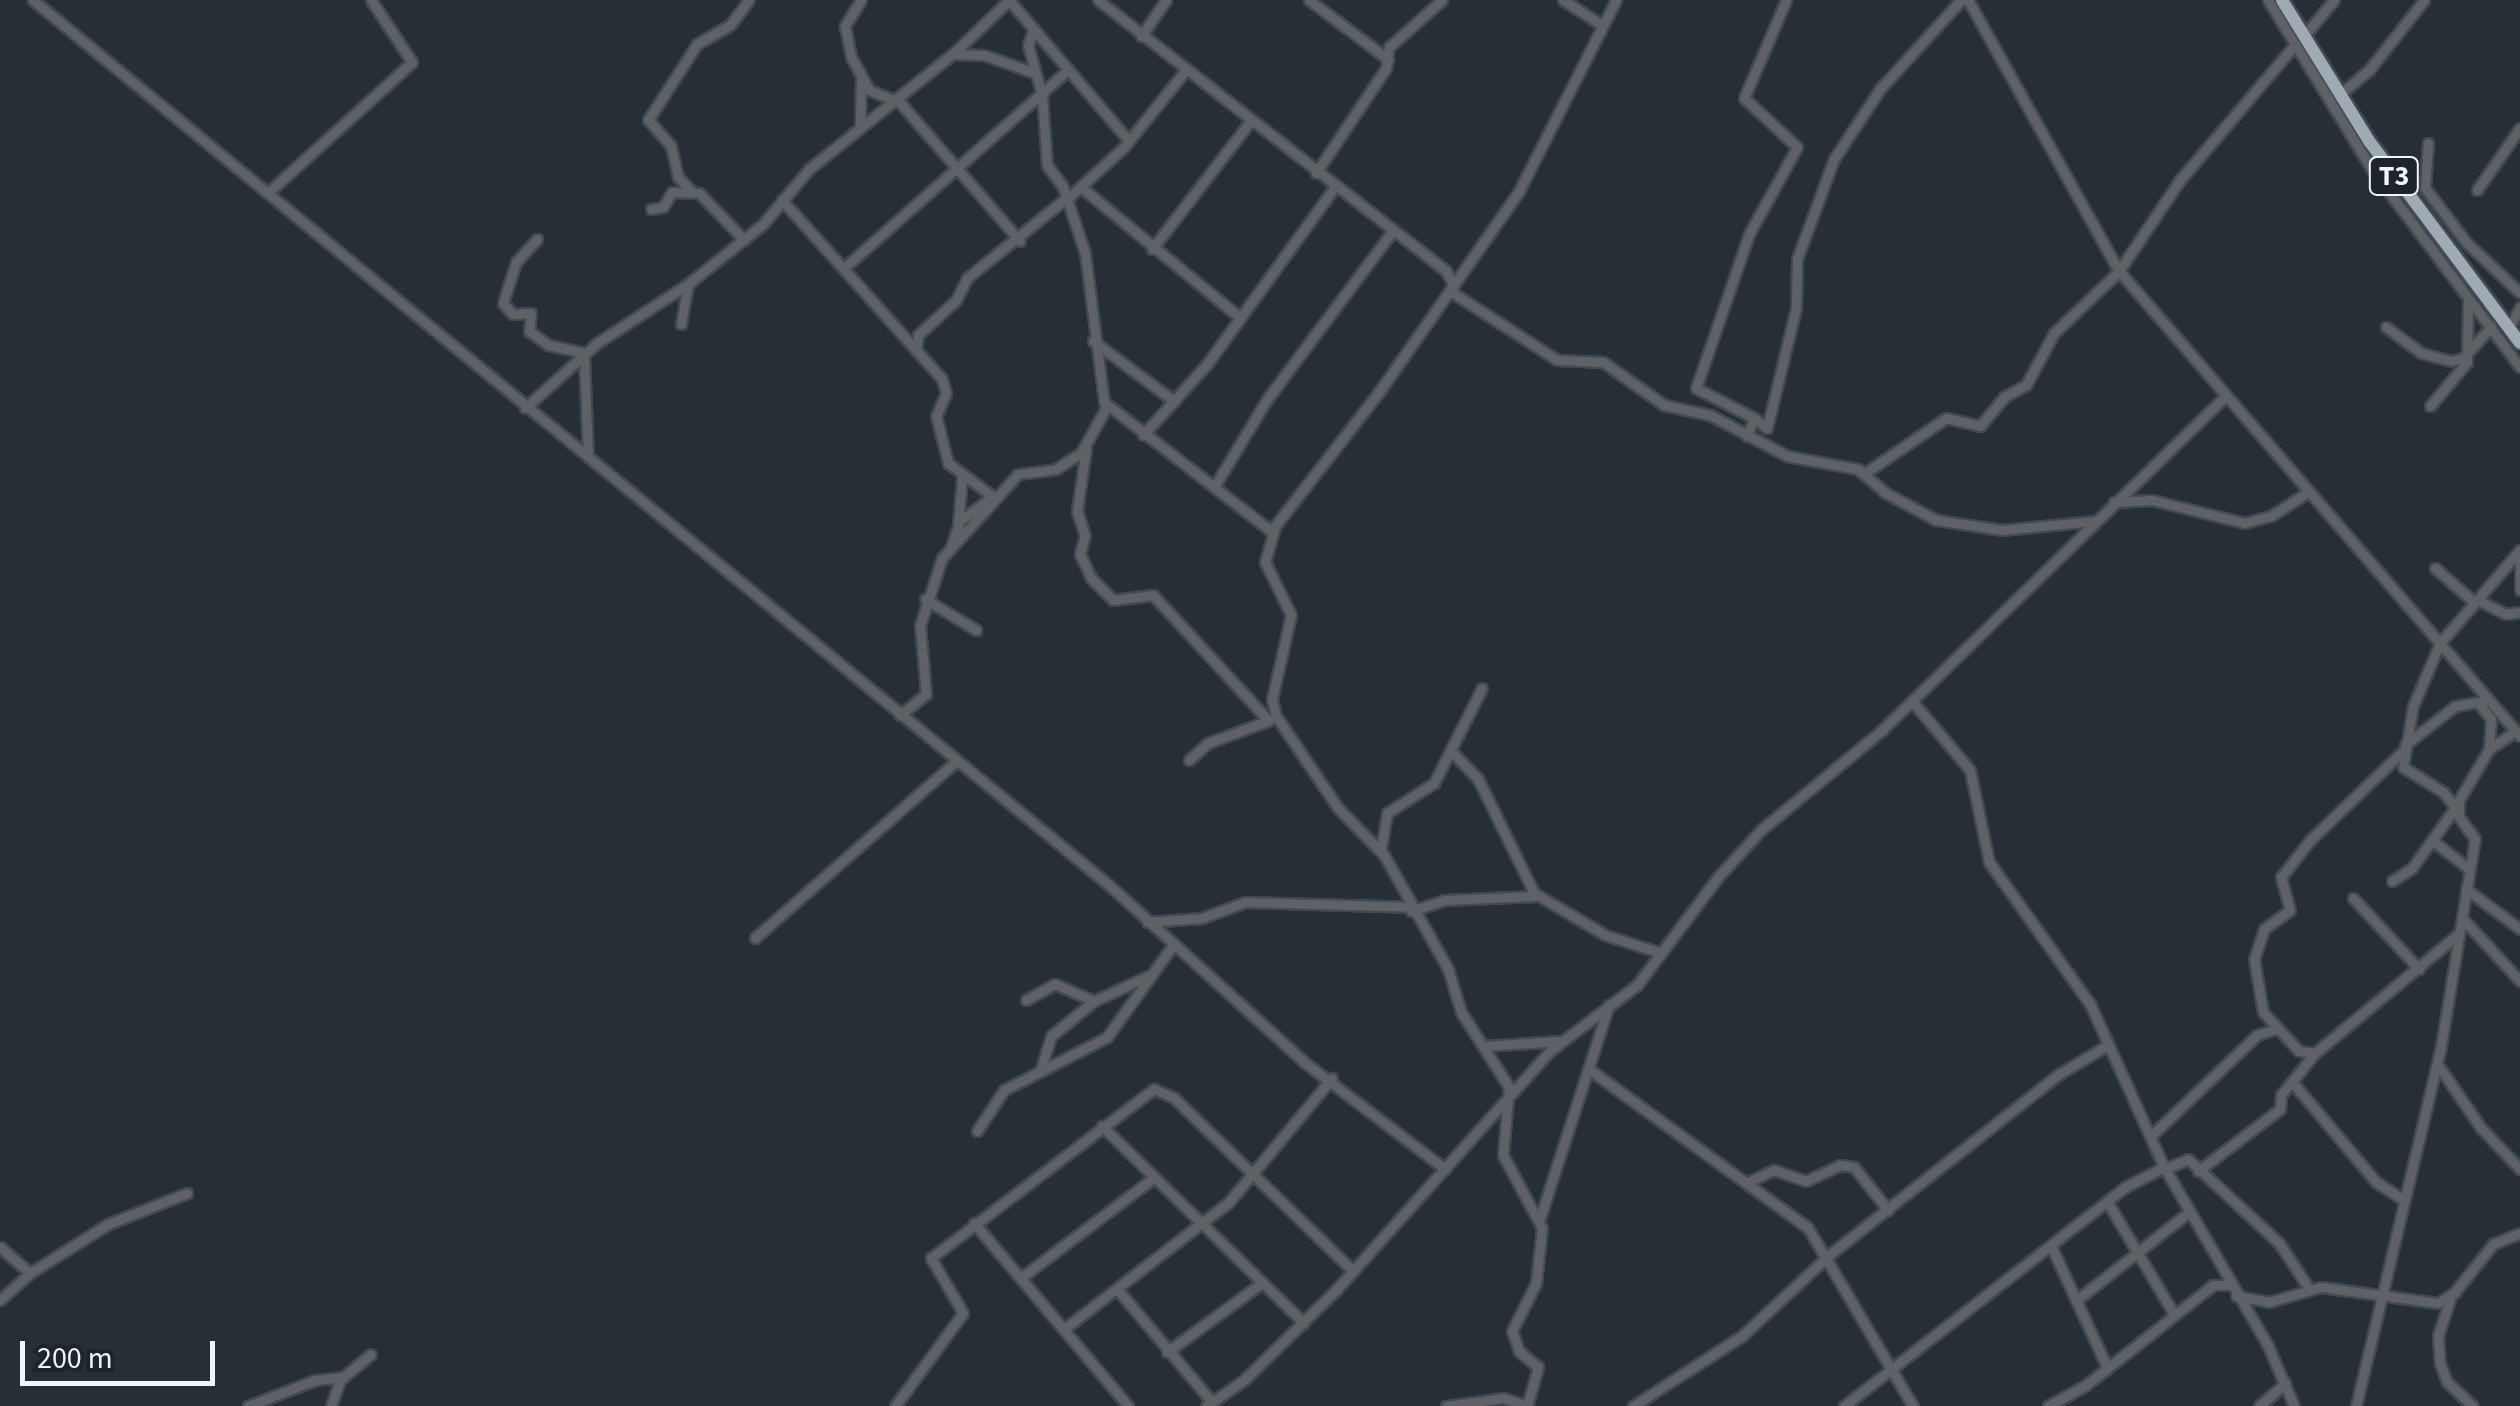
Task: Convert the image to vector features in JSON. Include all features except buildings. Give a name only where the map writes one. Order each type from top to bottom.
[{"type":"highway","name":"T3","points":[[2282,0],[2298,42],[2520,343]]},
{"type":"street","points":[[33,0],[271,190],[525,408],[1148,922],[1304,1062],[1332,1078],[1445,1170]]},
{"type":"street","points":[[271,190],[412,62],[371,0]]},
{"type":"street","points":[[692,192],[678,176],[672,146],[648,120],[697,44],[730,25],[750,0]]},
{"type":"street","points":[[860,125],[861,78],[845,32],[861,0]]},
{"type":"street","points":[[525,408],[586,355],[744,240],[860,125],[953,54],[1009,0],[1128,140]]},
{"type":"street","points":[[1098,0],[1249,123],[1446,271],[1452,288],[1557,360],[1603,362],[1661,404],[1709,414],[1766,447],[1865,473],[1884,492],[1936,520],[2002,530],[2096,521]]},
{"type":"street","points":[[1141,36],[1166,0]]},
{"type":"street","points":[[1309,0],[1388,59]]},
{"type":"street","points":[[1316,173],[1388,59],[1393,41],[1442,0]]},
{"type":"street","points":[[1563,0],[1602,25]]},
{"type":"street","points":[[1273,720],[1272,700],[1291,616],[1266,569],[1272,532],[1452,288],[1527,176],[1616,0]]},
{"type":"street","points":[[1768,428],[1696,388],[1750,234],[1797,147],[1744,98],[1786,0]]},
{"type":"street","points":[[1766,447],[1796,308],[1798,259],[1834,159],[1880,89],[1964,0],[2119,271],[2223,398],[2440,643],[2483,702],[2491,719],[2489,749],[2461,794],[2457,810],[2433,842],[2392,881]]},
{"type":"street","points":[[2268,0],[2298,42],[2371,168],[2520,368]]},
{"type":"street","points":[[1865,473],[1946,418],[1970,429],[1987,422],[2004,397],[2026,384],[2054,332],[2119,271],[2180,180],[2334,0]]},
{"type":"street","points":[[2339,95],[2369,70],[2424,0]]},
{"type":"street","points":[[1034,29],[1028,45],[1042,94],[1047,166],[1066,198],[1086,252],[1093,341],[1106,406],[1087,447],[1077,511],[1085,535],[1080,554],[1090,578],[1114,600],[1153,595],[1273,720],[1338,808],[1381,850],[1511,1098],[1503,1156],[1514,1186],[1540,1218]]},
{"type":"street","points":[[953,54],[984,54],[1034,73]]},
{"type":"street","points":[[844,267],[1068,70]]},
{"type":"street","points":[[916,350],[918,335],[956,300],[968,278],[1020,241],[1082,188],[1184,72]]},
{"type":"street","points":[[861,78],[873,92],[895,99],[955,172],[1020,241]]},
{"type":"street","points":[[1152,249],[1249,123]]},
{"type":"street","points":[[2477,190],[2520,128]]},
{"type":"street","points":[[2428,143],[2424,188],[2458,232],[2520,293]]},
{"type":"street","points":[[1082,188],[1239,318]]},
{"type":"street","points":[[1142,435],[1239,318],[1333,188]]},
{"type":"street","points":[[650,210],[663,206],[672,192],[692,192],[707,198],[744,240]]},
{"type":"street","points":[[782,200],[947,387],[936,416],[948,463],[991,497]]},
{"type":"street","points":[[1214,487],[1274,389],[1391,233]]},
{"type":"street","points":[[537,239],[516,262],[503,304],[513,314],[531,312],[530,331],[548,345],[586,355]]},
{"type":"street","points":[[681,324],[688,284]]},
{"type":"street","points":[[2468,296],[2470,351]]},
{"type":"street","points":[[2509,328],[2520,307]]},
{"type":"street","points":[[2430,406],[2460,375],[2470,351],[2491,327]]},
{"type":"street","points":[[2386,328],[2437,360],[2470,351]]},
{"type":"street","points":[[1093,341],[1174,401]]},
{"type":"street","points":[[586,355],[588,457]]},
{"type":"street","points":[[1118,1290],[1209,1404],[1304,1323],[1560,1041],[1634,988],[1762,829],[1912,701],[2223,398]]},
{"type":"street","points":[[1106,406],[1272,532]]},
{"type":"street","points":[[1747,436],[1754,418]]},
{"type":"street","points":[[958,525],[1018,474],[1056,469],[1087,447]]},
{"type":"street","points":[[900,715],[926,694],[920,626],[925,599],[958,525],[962,476]]},
{"type":"street","points":[[2114,502],[2152,500],[2244,523],[2271,516],[2308,492]]},
{"type":"street","points":[[950,547],[971,531],[991,497]]},
{"type":"street","points":[[2520,550],[2520,590]]},
{"type":"street","points":[[2356,1406],[2402,1200],[2438,1065],[2475,838],[2438,788],[2407,773],[2405,747],[2415,697],[2440,643],[2520,550]]},
{"type":"street","points":[[2435,568],[2476,601],[2506,614],[2520,612]]},
{"type":"street","points":[[925,599],[976,630]]},
{"type":"street","points":[[1381,850],[1381,827],[1392,806],[1430,787],[1453,753],[1467,709],[1482,688]]},
{"type":"street","points":[[1912,701],[1970,770],[1988,862],[2085,995],[2165,1168],[2286,1383],[2294,1406]]},
{"type":"street","points":[[2314,1052],[2303,1054],[2263,1012],[2252,970],[2264,929],[2290,910],[2282,878],[2310,839],[2405,747],[2455,706],[2483,702],[2518,733],[2489,749]]},
{"type":"street","points":[[1189,760],[1208,743],[1273,720]]},
{"type":"street","points":[[1453,753],[1478,779],[1517,850],[1524,881],[1537,896],[1610,938],[1661,953]]},
{"type":"street","points":[[755,938],[956,762]]},
{"type":"street","points":[[2433,842],[2469,869]]},
{"type":"street","points":[[2466,889],[2520,929]]},
{"type":"street","points":[[1148,922],[1202,918],[1245,902],[1410,909],[1444,900],[1537,896]]},
{"type":"street","points":[[2353,898],[2419,969]]},
{"type":"street","points":[[2462,918],[2520,981]]},
{"type":"street","points":[[2198,1170],[2280,1109],[2314,1052],[2458,933]]},
{"type":"street","points":[[977,1132],[1004,1090],[1108,1038],[1174,945]]},
{"type":"street","points":[[1040,1072],[1050,1036],[1094,1001],[1151,975]]},
{"type":"street","points":[[1026,1000],[1055,984],[1094,1001]]},
{"type":"street","points":[[1446,1406],[1502,1398],[1527,1406],[1538,1367],[1519,1351],[1512,1331],[1540,1271],[1540,1218],[1610,1006]]},
{"type":"street","points":[[2152,1135],[2256,1034],[2276,1029]]},
{"type":"street","points":[[1485,1046],[1560,1041]]},
{"type":"street","points":[[1633,1406],[1743,1335],[1829,1255],[2059,1074],[2106,1046]]},
{"type":"street","points":[[2438,1065],[2481,1128],[2520,1169]]},
{"type":"street","points":[[1590,1070],[1808,1228],[1829,1255],[1913,1406]]},
{"type":"street","points":[[1064,1329],[1200,1228],[1252,1178],[1332,1078]]},
{"type":"street","points":[[2293,1083],[2376,1182],[2402,1200]]},
{"type":"street","points":[[895,1406],[958,1326],[962,1308],[930,1262],[974,1223],[1146,1093],[1164,1090],[1252,1178],[1354,1271]]},
{"type":"street","points":[[1102,1126],[1200,1228],[1304,1323]]},
{"type":"street","points":[[1844,1406],[2108,1203],[2183,1158],[2280,1243],[2310,1290]]},
{"type":"street","points":[[1748,1182],[1774,1170],[1806,1180],[1840,1165],[1854,1167],[1888,1210]]},
{"type":"street","points":[[1022,1276],[1152,1179]]},
{"type":"street","points":[[0,1300],[30,1273],[120,1218],[186,1193]]},
{"type":"street","points":[[2108,1203],[2174,1314]]},
{"type":"street","points":[[2078,1299],[2190,1212]]},
{"type":"street","points":[[974,1223],[1128,1406]]},
{"type":"street","points":[[2473,1406],[2447,1382],[2440,1363],[2438,1336],[2452,1295],[2493,1244],[2520,1233]]},
{"type":"street","points":[[0,1247],[30,1273]]},
{"type":"street","points":[[2052,1248],[2106,1365]]},
{"type":"street","points":[[2048,1406],[2086,1385],[2106,1365],[2213,1285],[2220,1270]]},
{"type":"street","points":[[2213,1285],[2229,1284]]},
{"type":"street","points":[[1167,1352],[1259,1285]]},
{"type":"street","points":[[2234,1295],[2257,1303],[2310,1290],[2379,1296],[2415,1305],[2452,1295]]},
{"type":"street","points":[[331,1406],[342,1377],[371,1354]]},
{"type":"street","points":[[248,1406],[316,1380],[342,1377]]},
{"type":"street","points":[[2259,1406],[2286,1383]]},
{"type":"street","points":[[1110,1406],[1118,1398]]}]
